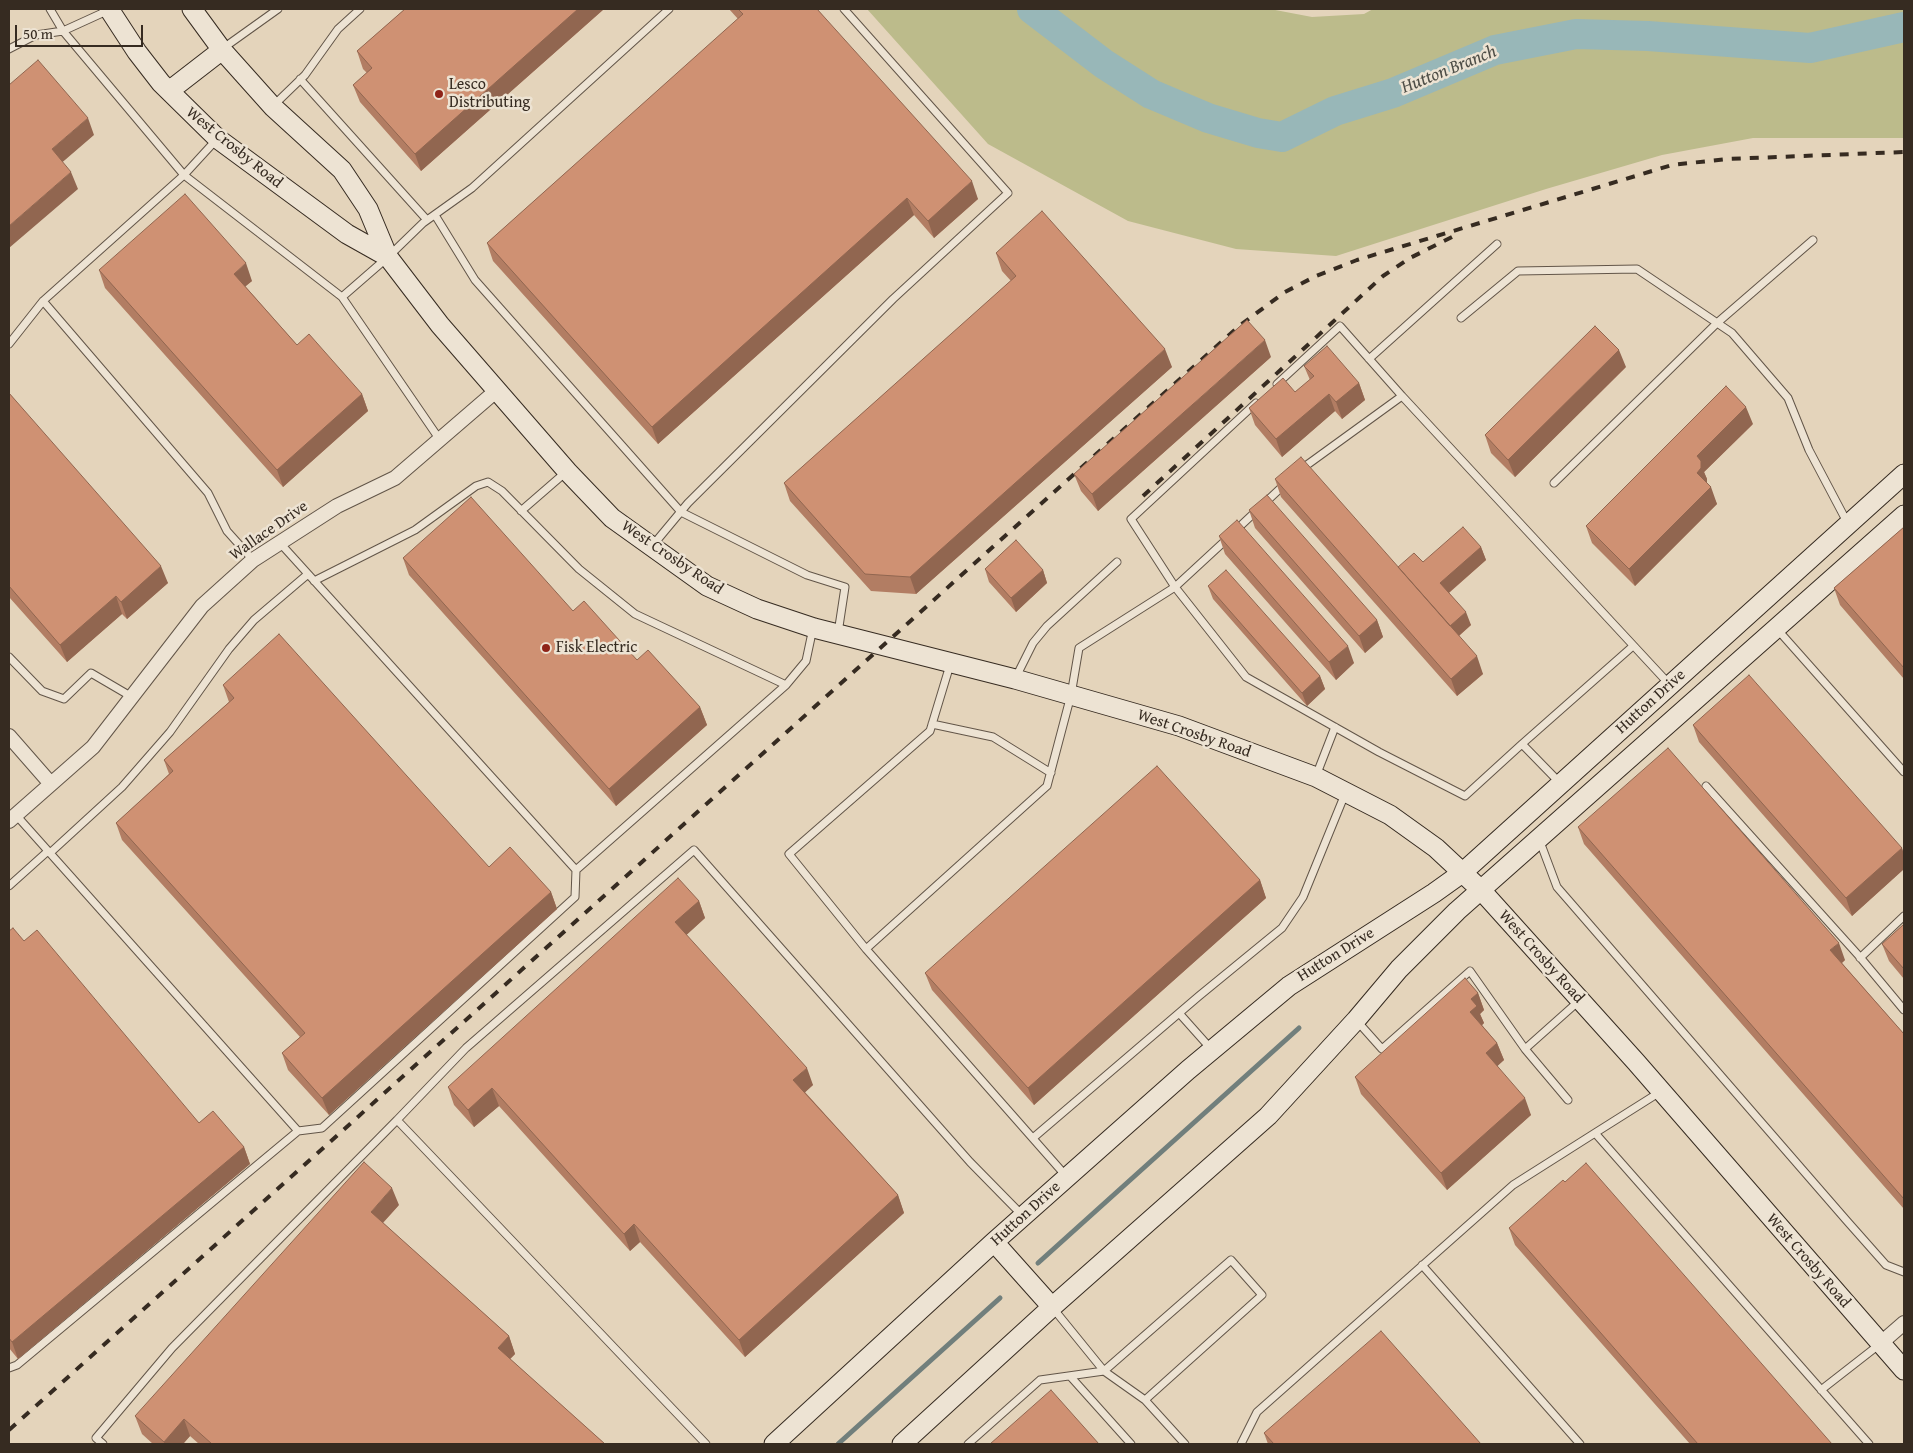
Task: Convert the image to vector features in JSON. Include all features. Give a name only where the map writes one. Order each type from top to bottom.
[{"type":"street","name":"West Crosby Road","points":[[109,9],[137,52],[169,91],[218,139],[347,234],[388,257]]},
{"type":"street","name":"West Crosby Road","points":[[192,9],[222,50],[273,106],[342,170],[368,209],[388,257],[440,326],[567,471],[612,518],[651,548],[707,586],[758,609],[814,628],[1015,679],[1179,726],[1316,777],[1390,815],[1436,848],[1481,890],[1661,1091],[1904,1370]]},
{"type":"street","points":[[169,91],[222,50]]},
{"type":"street","name":"Wallace Drive","points":[[12,818],[93,747],[202,606],[253,560],[337,506],[395,478],[496,391]]},
{"type":"street","name":"Hutton Drive","points":[[774,1444],[1067,1177],[1212,1050],[1289,986],[1462,873],[1904,474]]},
{"type":"street","name":"Hutton Drive","points":[[902,1444],[1052,1307],[1268,1116],[1399,970],[1481,890],[1904,515]]},
{"type":"street","points":[[1848,525],[1868,547]]},
{"type":"street","points":[[1670,685],[1690,706]]},
{"type":"street","points":[[9,736],[51,784]]},
{"type":"street","points":[[994,1242],[1052,1307]]},
{"type":"street","points":[[1881,1344],[1904,1323]]},
{"type":"lane","points":[[50,9],[63,31],[184,175],[342,297],[440,440]]},
{"type":"lane","points":[[9,49],[36,36],[63,31],[109,9]]},
{"type":"lane","points":[[222,50],[278,9]]},
{"type":"lane","points":[[273,106],[300,79],[338,29],[360,9]]},
{"type":"lane","points":[[342,297],[427,220],[472,188],[669,9]]},
{"type":"lane","points":[[651,548],[681,512],[893,299],[1008,193],[844,9]]},
{"type":"lane","points":[[300,79],[427,220]]},
{"type":"lane","points":[[9,344],[43,301],[184,175],[218,139]]},
{"type":"lane","points":[[435,215],[475,280],[681,512],[807,575],[845,587],[838,633]]},
{"type":"lane","points":[[1554,483],[1717,323],[1813,240]]},
{"type":"lane","points":[[1369,359],[1497,244]]},
{"type":"lane","points":[[1462,318],[1518,270],[1637,269],[1732,333],[1788,398],[1809,450],[1848,525]]},
{"type":"lane","points":[[43,301],[208,493],[227,531],[253,560]]},
{"type":"lane","points":[[1268,392],[1340,326],[1402,396],[1670,685]]},
{"type":"lane","points":[[1296,474],[1311,461],[1402,396]]},
{"type":"lane","points":[[1261,399],[1131,519],[1174,587],[1246,678],[1465,796],[1633,646]]},
{"type":"lane","points":[[521,511],[567,471]]},
{"type":"lane","points":[[866,949],[1047,786],[1071,695],[1080,648],[1174,587],[1289,481]]},
{"type":"lane","points":[[314,581],[415,530],[476,486],[488,482],[502,491],[579,569],[635,614],[786,685]]},
{"type":"lane","points":[[9,1368],[17,1366],[298,1131],[322,1128],[575,897],[576,870],[280,543]]},
{"type":"lane","points":[[1015,679],[1032,643],[1047,626],[1117,562]]},
{"type":"lane","points":[[9,886],[122,787],[158,746],[229,649],[254,620],[308,574]]},
{"type":"lane","points":[[576,870],[786,685],[806,661],[814,628]]},
{"type":"lane","points":[[1777,629],[1904,772]]},
{"type":"lane","points":[[9,657],[42,691],[64,699],[91,673],[132,697]]},
{"type":"lane","points":[[951,662],[930,731],[789,854],[866,949],[1067,1177]]},
{"type":"lane","points":[[932,724],[993,738],[1051,773]]},
{"type":"lane","points":[[1316,777],[1334,727]]},
{"type":"lane","points":[[1522,744],[1561,784]]},
{"type":"lane","points":[[1706,786],[1904,1010]]},
{"type":"lane","points":[[1033,1138],[1282,928],[1303,898],[1345,792]]},
{"type":"lane","points":[[12,818],[49,852],[298,1131]]},
{"type":"lane","points":[[1539,839],[1557,887],[1886,1265],[1904,1272]]},
{"type":"lane","points":[[103,1444],[96,1438],[172,1348],[466,1048],[694,850],[970,1162],[1024,1216]]},
{"type":"lane","points":[[1860,958],[1904,916]]},
{"type":"lane","points":[[1356,1020],[1382,1049],[1470,971],[1525,1049],[1568,1100]]},
{"type":"lane","points":[[1525,1049],[1580,1000]]},
{"type":"lane","points":[[1179,1013],[1212,1050]]},
{"type":"lane","points":[[1241,1444],[1257,1412],[1512,1185],[1661,1091]]},
{"type":"lane","points":[[397,1120],[706,1444]]},
{"type":"lane","points":[[1595,1134],[1869,1444]]},
{"type":"lane","points":[[968,1444],[1040,1380],[1104,1371],[1231,1260],[1262,1295],[1145,1400]]},
{"type":"lane","points":[[1422,1265],[1580,1444]]},
{"type":"lane","points":[[1052,1307],[1104,1371],[1145,1400],[1185,1444]]},
{"type":"lane","points":[[1821,1390],[1881,1344]]},
{"type":"lane","points":[[1070,1376],[1131,1444]]},
{"type":"shaded area","points":[[867,9],[1270,9],[1312,17],[1364,14],[1373,9],[1904,9],[1904,138],[1753,138],[1662,155],[1546,189],[1336,256],[1236,249],[1128,221],[988,144]]},
{"type":"building","name":"Lesco Distributing","points":[[405,9],[578,9],[415,154],[353,85],[372,68],[357,51]]},
{"type":"building","points":[[738,9],[817,9],[972,181],[928,221],[907,198],[652,427],[487,243],[743,14]]},
{"type":"building","points":[[38,60],[88,118],[52,149],[71,172],[9,226],[9,85]]},
{"type":"building","points":[[185,194],[246,263],[234,274],[297,345],[309,334],[362,394],[277,470],[99,270]]},
{"type":"building","points":[[1042,211],[1165,349],[910,577],[865,574],[784,483],[1016,276],[996,253]]},
{"type":"building","points":[[1247,320],[1265,340],[1092,494],[1074,474]]},
{"type":"building","points":[[1595,326],[1619,350],[1508,460],[1485,435]]},
{"type":"building","points":[[1327,346],[1359,383],[1336,402],[1329,394],[1276,439],[1249,408],[1283,378],[1295,392],[1314,376],[1304,366]]},
{"type":"building","points":[[1726,386],[1746,407],[1697,456],[1701,461],[1701,468],[1697,473],[1711,487],[1629,569],[1586,526]]},
{"type":"building","points":[[9,393],[161,566],[121,602],[116,596],[60,645],[9,586]]},
{"type":"building","points":[[1301,457],[1477,656],[1451,679],[1275,479]]},
{"type":"building","points":[[1267,495],[1377,620],[1359,636],[1249,510]]},
{"type":"building","name":"Fisk Electric","points":[[471,497],[573,611],[584,601],[637,660],[648,650],[700,707],[609,789],[403,558]]},
{"type":"building","points":[[1237,520],[1348,646],[1329,662],[1219,536]]},
{"type":"building","points":[[1463,527],[1481,547],[1440,583],[1466,612],[1450,626],[1398,567],[1414,553],[1423,562]]},
{"type":"building","points":[[1904,527],[1904,668],[1834,588]]},
{"type":"building","points":[[1016,540],[1043,570],[1011,598],[985,569]]},
{"type":"building","points":[[1226,570],[1320,676],[1302,693],[1208,586]]},
{"type":"building","points":[[279,634],[489,867],[510,847],[551,892],[322,1098],[282,1053],[305,1033],[116,823],[173,771],[164,760],[234,698],[223,685]]},
{"type":"building","points":[[1749,675],[1902,848],[1846,898],[1693,725]]},
{"type":"building","points":[[1668,748],[1839,943],[1830,950],[1904,1034],[1904,1199],[1578,827]]},
{"type":"building","points":[[1157,766],[1260,880],[1028,1088],[925,973]]},
{"type":"building","points":[[678,878],[699,901],[675,922],[807,1068],[793,1080],[898,1195],[739,1340],[634,1224],[624,1234],[492,1088],[468,1110],[448,1087]]},
{"type":"building","points":[[1904,924],[1904,969],[1882,944]]},
{"type":"building","points":[[13,928],[24,941],[37,930],[199,1123],[213,1111],[244,1147],[12,1342],[9,1338],[9,931]]},
{"type":"building","points":[[1465,978],[1478,993],[1471,999],[1477,1006],[1470,1012],[1497,1043],[1486,1053],[1525,1098],[1441,1173],[1355,1077]]},
{"type":"building","points":[[364,1162],[392,1188],[371,1212],[509,1336],[498,1348],[605,1444],[212,1444],[184,1419],[164,1442],[135,1416]]},
{"type":"building","points":[[1586,1163],[1832,1444],[1698,1444],[1509,1228],[1563,1180],[1565,1182]]},
{"type":"building","points":[[1381,1331],[1481,1444],[1274,1444],[1264,1433]]},
{"type":"building","points":[[1051,1390],[1099,1444],[990,1444]]},
{"type":"waterway","name":"Hutton Branch","points":[[1032,9],[1104,64],[1151,94],[1208,118],[1258,133],[1282,137],[1335,111],[1393,93],[1495,50],[1576,34],[1648,36],[1810,48],[1904,27]]},
{"type":"waterway","points":[[1038,1263],[1299,1028]]},
{"type":"waterway","points":[[838,1444],[1000,1298]]},
{"type":"railway","points":[[9,1430],[1239,326],[1285,292],[1316,276],[1357,260],[1672,165],[1727,159],[1904,152]]},
{"type":"railway","points":[[1143,496],[1383,276],[1410,258],[1452,237]]},
{"type":"place","name":"Lesco Distributing","points":[[439,94]]},
{"type":"place","name":"Fisk Electric","points":[[546,648]]}]
